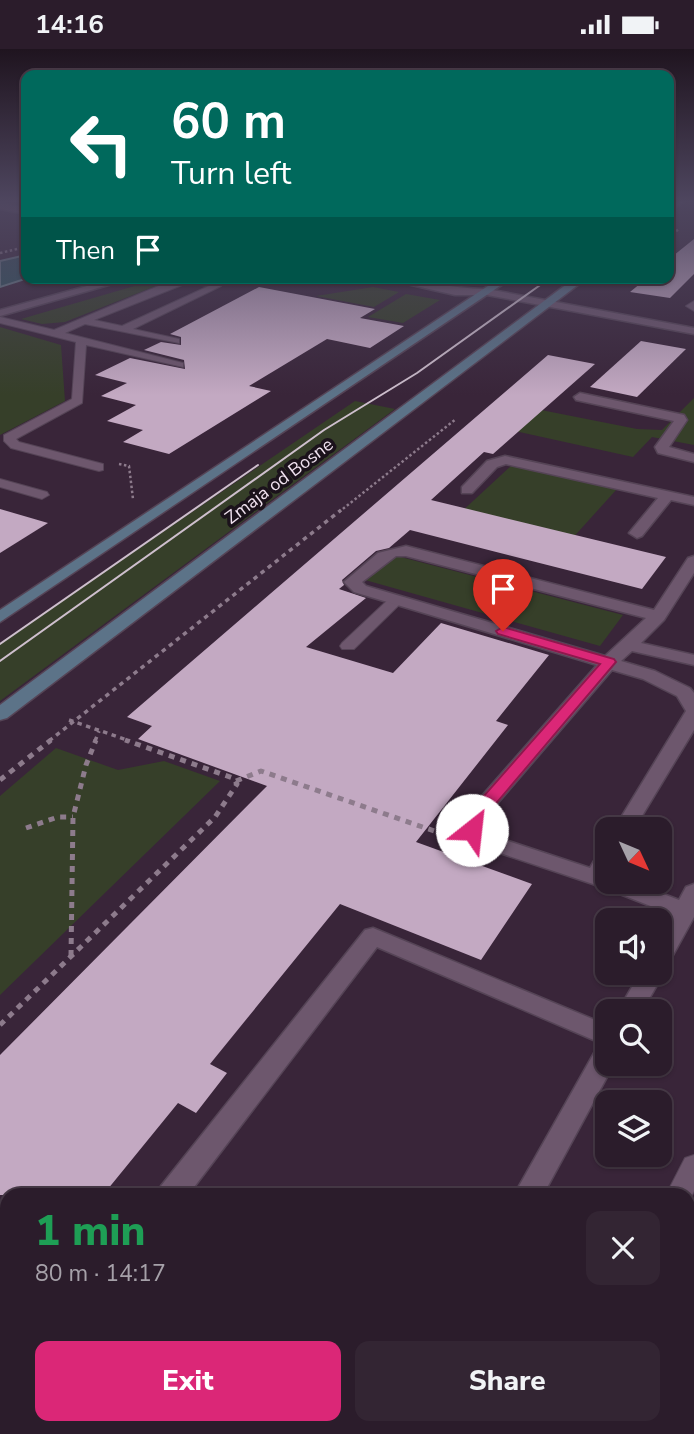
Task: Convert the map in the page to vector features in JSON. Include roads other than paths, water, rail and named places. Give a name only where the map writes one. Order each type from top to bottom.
[{"type":"main road","name":"Zmaja od Bosne","points":[[0,617],[498,284]]},
{"type":"main road","name":"Zmaja od Bosne","points":[[0,714],[574,284]]},
{"type":"street","points":[[0,313],[106,284]]},
{"type":"street","points":[[416,284],[455,292],[487,292],[694,331]]},
{"type":"street","points":[[455,292],[473,300],[694,342]]},
{"type":"street","points":[[580,397],[679,418],[681,420],[662,447],[663,450],[694,458]]},
{"type":"street","points":[[467,490],[492,464],[505,460],[694,501]]},
{"type":"street","points":[[637,533],[668,495]]},
{"type":"street","points":[[631,817],[694,712],[684,692],[649,675],[360,589],[352,582],[396,550],[658,615]]},
{"type":"street","points":[[595,877],[483,840],[472,830],[473,819],[609,662],[658,615],[694,561]]},
{"type":"street","points":[[629,645],[694,660]]},
{"type":"street","points":[[661,894],[690,901],[672,935]]},
{"type":"street","points":[[176,1188],[373,936],[595,1031]]},
{"type":"street","points":[[532,1188],[595,1075]]},
{"type":"lane","points":[[54,334],[171,284]]},
{"type":"lane","points":[[122,330],[216,284]]},
{"type":"lane","points":[[0,320],[179,365]]},
{"type":"lane","points":[[83,321],[175,341]]},
{"type":"lane","points":[[81,341],[78,401],[8,438],[15,445],[99,467]]},
{"type":"lane","points":[[0,483],[42,495]]},
{"type":"lane","points":[[348,646],[396,600]]},
{"type":"lane","points":[[683,1188],[694,1166]]},
{"type":"tram line","points":[[0,661],[324,430],[417,373],[542,284]]},
{"type":"tram line","points":[[0,644],[258,465]]}]
